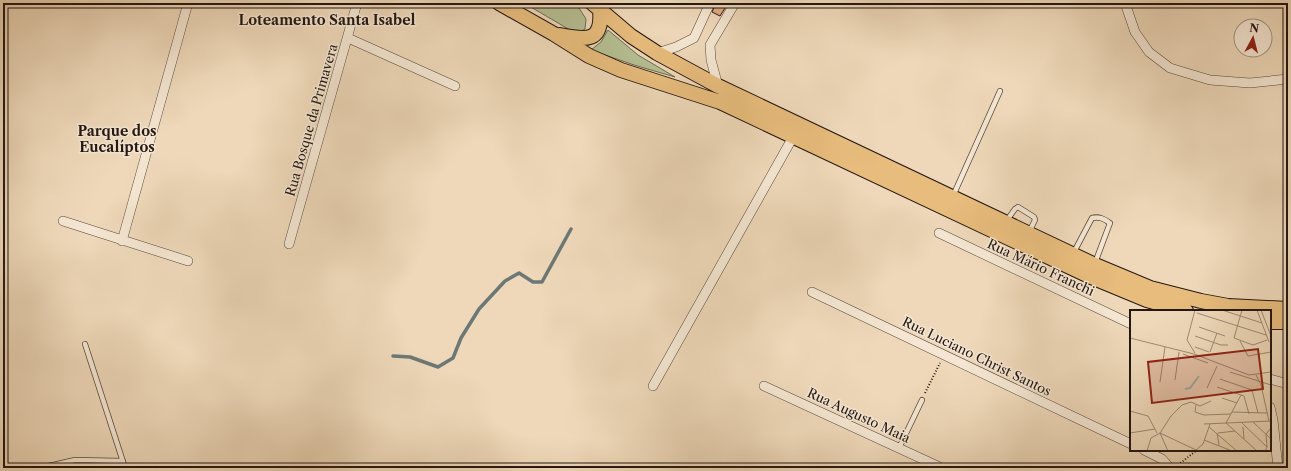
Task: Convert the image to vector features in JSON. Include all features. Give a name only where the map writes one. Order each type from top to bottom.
[{"type":"main road","points":[[503,4],[595,59],[621,70],[720,102],[1089,276],[1147,300],[1182,310]]},
{"type":"main road","points":[[554,34],[577,38],[594,36],[600,28],[601,21],[596,7]]},
{"type":"main road","points":[[596,7],[631,36],[657,53],[718,86],[1095,265],[1150,288],[1228,308],[1288,309]]},
{"type":"main road","points":[[1271,322],[1288,322]]},
{"type":"street","points":[[122,241],[188,3]]},
{"type":"street","name":"Rua Bosque da Primavera","points":[[289,244],[357,3]]},
{"type":"street","points":[[657,53],[676,47],[694,38],[710,3]]},
{"type":"street","points":[[718,86],[711,60],[710,46],[735,3]]},
{"type":"street","points":[[1125,3],[1136,32],[1149,52],[1170,68],[1210,80],[1250,83],[1288,79]]},
{"type":"street","points":[[348,38],[455,86]]},
{"type":"street","points":[[694,38],[710,46]]},
{"type":"street","points":[[652,386],[792,137]]},
{"type":"street","points":[[63,221],[188,261]]},
{"type":"street","name":"Rua Mário Franchi","points":[[939,233],[1130,324]]},
{"type":"street","name":"Rua Luciano Christ Santos","points":[[812,292],[1130,444]]},
{"type":"street","points":[[1271,379],[1288,384]]},
{"type":"street","name":"Rua Augusto Maia","points":[[764,386],[942,468]]},
{"type":"street","points":[[1271,410],[1274,420],[1278,468]]},
{"type":"street","points":[[1146,451],[1162,459],[1170,468]]},
{"type":"lane","points":[[953,198],[1000,91]]},
{"type":"lane","points":[[1006,223],[1018,207],[1034,217],[1035,220],[1028,233]]},
{"type":"lane","points":[[1073,255],[1092,218],[1096,217],[1106,220],[1110,223],[1095,265]]},
{"type":"lane","points":[[86,344],[125,468]]},
{"type":"lane","points":[[899,448],[922,400]]},
{"type":"lane","points":[[40,468],[75,460],[123,461]]},
{"type":"path","points":[[922,400],[944,355]]},
{"type":"path","points":[[1174,468],[1196,451]]},
{"type":"green space","points":[[524,3],[570,3],[579,8],[586,19],[585,29],[578,33],[570,30]]},
{"type":"green space","points":[[608,30],[638,55],[675,77],[591,50],[601,42]]},
{"type":"building","points":[[716,3],[727,5],[720,16],[712,12]]},
{"type":"waterway","points":[[393,356],[410,357],[438,367],[453,358],[461,338],[479,309],[505,281],[519,273],[533,282],[542,282],[571,229]]},
{"type":"district","name":"Loteamento Santa Isabel","points":[[327,20]]},
{"type":"district","name":"Parque dos Eucalíptos","points":[[117,140]]}]
